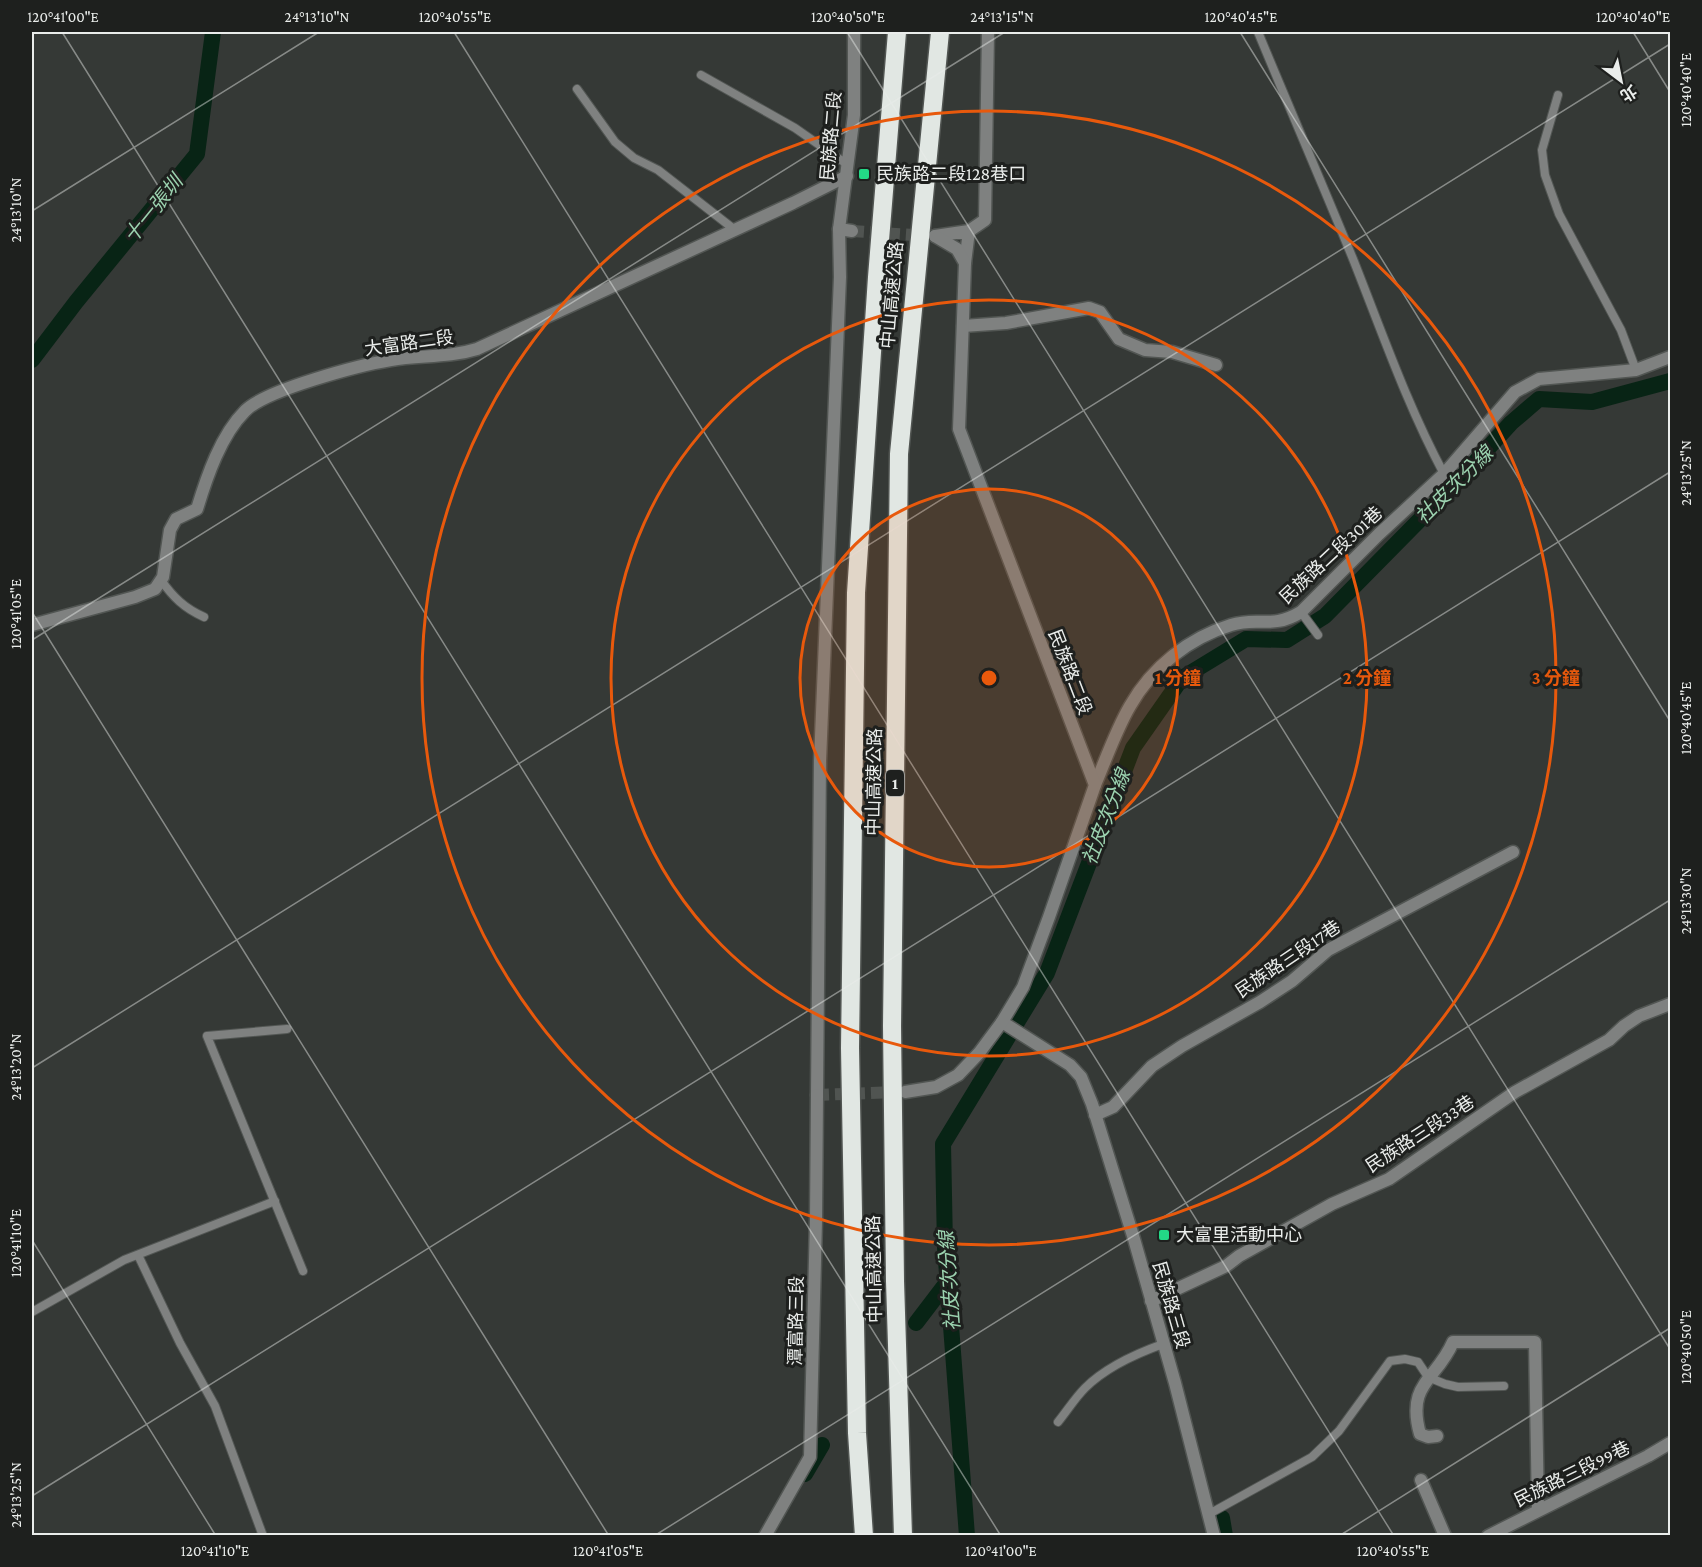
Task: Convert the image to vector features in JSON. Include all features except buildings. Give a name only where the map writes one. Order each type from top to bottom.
[{"type":"highway","name":"中山高速公路","points":[[864,1536],[857,1433],[850,1048],[856,593],[877,277],[897,32]]},
{"type":"highway","name":"中山高速公路","points":[[903,1536],[894,1281],[892,1026],[899,454],[940,32]]},
{"type":"street","name":"民族路二段","points":[[817,1095],[820,761],[840,277],[839,229],[854,115],[854,32]]},
{"type":"street","points":[[965,263],[957,249],[935,236],[969,231],[986,220],[988,32]]},
{"type":"street","name":"大富路二段","points":[[161,580],[170,530],[176,519],[197,508],[210,468],[237,419],[247,408],[274,394],[333,374],[392,360],[459,355],[477,349],[735,231],[848,171]]},
{"type":"street","points":[[839,229],[852,231]]},
{"type":"street","name":"民族路二段","points":[[969,231],[965,263],[959,429],[1095,785]]},
{"type":"street","points":[[963,326],[1006,323],[1089,308],[1100,312],[1119,339],[1145,350],[1172,352],[1216,364]]},
{"type":"street","name":"民族路二段301巷","points":[[1095,785],[1130,706],[1154,671],[1186,646],[1217,629],[1244,620],[1270,623],[1287,621],[1303,614],[1379,534],[1444,474],[1515,393],[1539,379],[1636,370],[1671,357]]},
{"type":"street","points":[[32,625],[135,597],[155,589],[161,580]]},
{"type":"street","points":[[905,1092],[936,1087],[958,1075],[1005,1023],[1027,977],[1095,785]]},
{"type":"street","name":"民族路三段17巷","points":[[1095,1115],[1113,1107],[1152,1066],[1292,981],[1328,950],[1514,852]]},
{"type":"street","name":"民族路三段33巷","points":[[1151,1301],[1226,1266],[1239,1256],[1332,1204],[1389,1179],[1515,1092],[1609,1040],[1639,1016],[1671,1004]]},
{"type":"street","name":"民族路三段","points":[[1005,1023],[1070,1065],[1081,1077],[1095,1115],[1151,1301],[1214,1536]]},
{"type":"street","name":"潭富路三段","points":[[765,1536],[810,1457],[817,1095]]},
{"type":"street","points":[[1437,1436],[1428,1437],[1420,1434],[1417,1397],[1428,1377],[1446,1358],[1453,1342],[1535,1342],[1538,1511]]},
{"type":"street","name":"民族路三段99巷","points":[[1488,1536],[1671,1443]]},
{"type":"street","points":[[1421,1480],[1445,1536]]},
{"type":"lane","points":[[1258,32],[1389,354],[1427,442],[1444,474]]},
{"type":"lane","points":[[701,75],[795,128],[848,171]]},
{"type":"lane","points":[[577,89],[615,142],[634,158],[658,170],[735,231]]},
{"type":"lane","points":[[1558,95],[1542,150],[1545,174],[1559,214],[1621,330],[1636,370]]},
{"type":"lane","points":[[161,580],[175,599],[188,610],[204,617]]},
{"type":"lane","points":[[1303,614],[1318,635]]},
{"type":"lane","points":[[287,1029],[207,1036],[303,1271]]},
{"type":"lane","points":[[32,1312],[124,1260],[274,1201]]},
{"type":"lane","points":[[138,1255],[180,1343],[215,1406],[263,1536]]},
{"type":"lane","points":[[1058,1422],[1083,1390],[1097,1377],[1137,1353],[1163,1344]]},
{"type":"lane","points":[[1209,1514],[1312,1456],[1339,1431],[1390,1361],[1404,1359],[1418,1362],[1428,1377],[1458,1387],[1504,1386]]},
{"type":"waterway","name":"十一張圳","points":[[32,360],[76,302],[197,154],[213,32]]},
{"type":"waterway","name":"社皮次分線","points":[[967,1536],[945,1247],[943,1144],[1047,973],[1133,748],[1182,678],[1246,639],[1287,640],[1325,616],[1459,480],[1511,423],[1539,399],[1592,402],[1670,381]]},
{"type":"waterway","points":[[916,1323],[948,1281]]},
{"type":"waterway","points":[[805,1474],[822,1445]]},
{"type":"waterway","points":[[1222,1518],[1225,1536]]},
{"type":"tunnel","points":[[852,231],[928,236]]},
{"type":"tunnel","points":[[817,1095],[900,1092]]},
{"type":"place","name":"民族路二段128巷口","points":[[864,174]]},
{"type":"place","name":"大富里活動中心","points":[[1164,1235]]}]
